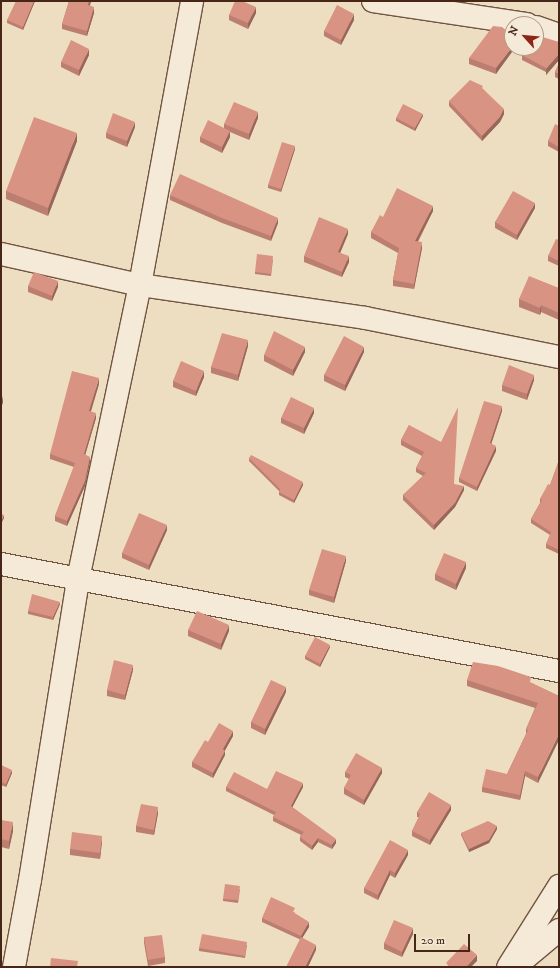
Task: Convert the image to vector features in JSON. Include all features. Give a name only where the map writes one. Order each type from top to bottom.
[{"type":"street","points":[[14,967],[30,880],[78,579],[140,285],[192,1]]},
{"type":"street","points":[[373,1],[504,20]]},
{"type":"street","points":[[544,30],[559,35]]},
{"type":"street","points":[[1,254],[140,285],[365,318],[559,357]]},
{"type":"street","points":[[1,564],[559,671]]},
{"type":"street","points":[[508,967],[559,886]]},
{"type":"street","points":[[514,967],[559,930]]},
{"type":"building","points":[[16,1],[34,1],[23,27],[7,20]]},
{"type":"building","points":[[69,1],[89,1],[88,5],[94,7],[87,31],[62,24]]},
{"type":"building","points":[[235,1],[242,1],[256,7],[248,23],[229,15]]},
{"type":"building","points":[[337,5],[354,14],[341,40],[324,31]]},
{"type":"building","points":[[493,26],[504,29],[505,56],[496,68],[469,58]]},
{"type":"building","points":[[544,37],[559,42],[559,54],[546,68],[524,56],[544,56]]},
{"type":"building","points":[[71,40],[89,49],[79,70],[61,62]]},
{"type":"building","points":[[559,63],[559,74],[555,72]]},
{"type":"building","points":[[470,80],[483,86],[482,88],[504,109],[500,117],[482,136],[449,101]]},
{"type":"building","points":[[234,102],[258,112],[249,134],[224,124]]},
{"type":"building","points":[[403,104],[423,114],[415,128],[396,118]]},
{"type":"building","points":[[113,113],[135,122],[127,141],[106,133]]},
{"type":"building","points":[[34,117],[77,133],[48,208],[6,191]]},
{"type":"building","points":[[208,120],[230,131],[222,147],[200,137]]},
{"type":"building","points":[[555,124],[559,126],[559,147],[548,141]]},
{"type":"building","points":[[282,142],[295,146],[281,189],[268,185]]},
{"type":"building","points":[[180,174],[278,218],[271,236],[222,218],[170,195]]},
{"type":"building","points":[[397,188],[433,206],[415,241],[422,242],[414,284],[393,280],[399,248],[371,232],[380,215],[383,217]]},
{"type":"building","points":[[513,191],[535,203],[517,235],[495,222]]},
{"type":"building","points":[[319,217],[348,229],[338,252],[349,256],[342,272],[304,256]]},
{"type":"building","points":[[556,239],[559,240],[559,261],[548,256]]},
{"type":"building","points":[[257,254],[273,256],[271,274],[255,272]]},
{"type":"building","points":[[34,272],[58,281],[52,296],[28,286]]},
{"type":"building","points":[[529,276],[559,288],[559,313],[541,305],[540,308],[519,299]]},
{"type":"building","points":[[274,331],[305,347],[293,370],[264,355]]},
{"type":"building","points":[[222,333],[248,340],[238,375],[211,367]]},
{"type":"building","points":[[344,336],[364,347],[345,385],[324,375]]},
{"type":"building","points":[[181,361],[204,371],[196,391],[173,381]]},
{"type":"building","points":[[509,365],[534,375],[527,394],[502,385]]},
{"type":"building","points":[[72,371],[99,378],[89,411],[96,413],[84,454],[90,457],[85,481],[67,521],[55,516],[75,463],[50,454]]},
{"type":"building","points":[[291,397],[314,408],[304,428],[281,418]]},
{"type":"building","points":[[484,401],[502,406],[490,443],[496,446],[477,487],[459,478]]},
{"type":"building","points":[[458,407],[454,484],[464,486],[455,503],[434,525],[403,495],[426,473],[416,468],[424,452],[401,440],[409,425],[441,442]]},
{"type":"building","points":[[251,455],[303,482],[294,500],[279,492],[280,489],[249,458]]},
{"type":"building","points":[[559,460],[559,550],[546,544],[551,532],[531,519],[542,500],[540,499],[548,484],[550,485]]},
{"type":"building","points":[[139,513],[167,525],[149,565],[122,553]]},
{"type":"building","points":[[1,514],[4,515],[1,521]]},
{"type":"building","points":[[322,549],[346,556],[334,597],[309,590]]},
{"type":"building","points":[[444,553],[466,562],[456,584],[435,574]]},
{"type":"building","points":[[32,594],[60,602],[53,617],[28,611]]},
{"type":"building","points":[[197,611],[229,625],[221,644],[188,630]]},
{"type":"building","points":[[315,637],[330,645],[320,664],[305,656]]},
{"type":"building","points":[[114,660],[133,665],[125,695],[107,690]]},
{"type":"building","points":[[473,662],[498,666],[531,677],[530,682],[559,696],[559,734],[538,777],[525,771],[520,795],[482,787],[486,769],[507,774],[528,730],[526,729],[538,703],[467,680]]},
{"type":"building","points":[[271,680],[286,687],[265,729],[251,722]]},
{"type":"building","points":[[219,723],[233,731],[223,749],[225,751],[213,773],[192,762],[205,740],[208,742]]},
{"type":"building","points":[[356,753],[382,768],[364,800],[344,788],[351,775],[345,772]]},
{"type":"building","points":[[1,765],[12,770],[6,784],[1,782]]},
{"type":"building","points":[[276,771],[303,783],[291,806],[336,839],[332,845],[318,838],[312,846],[300,837],[304,832],[273,817],[276,812],[226,787],[234,772],[267,789]]},
{"type":"building","points":[[429,792],[451,805],[430,840],[412,831],[420,814],[417,812]]},
{"type":"building","points":[[141,804],[158,807],[154,830],[136,826]]},
{"type":"building","points":[[1,820],[13,822],[9,841],[1,839]]},
{"type":"building","points":[[488,821],[497,826],[489,840],[469,849],[461,833]]},
{"type":"building","points":[[72,832],[102,836],[100,853],[70,849]]},
{"type":"building","points":[[390,840],[408,850],[395,873],[390,870],[378,895],[364,888]]},
{"type":"building","points":[[225,884],[240,886],[238,900],[223,899]]},
{"type":"building","points":[[271,897],[295,908],[293,912],[309,922],[301,936],[262,918]]},
{"type":"building","points":[[394,920],[413,928],[402,952],[384,943]]},
{"type":"building","points":[[202,934],[247,942],[245,956],[199,948]]},
{"type":"building","points":[[162,935],[165,957],[148,960],[144,937]]},
{"type":"building","points":[[301,937],[316,945],[305,967],[286,967]]},
{"type":"building","points":[[464,944],[477,955],[466,967],[447,967],[448,965],[446,963]]},
{"type":"building","points":[[51,958],[78,961],[77,967],[50,967]]}]
